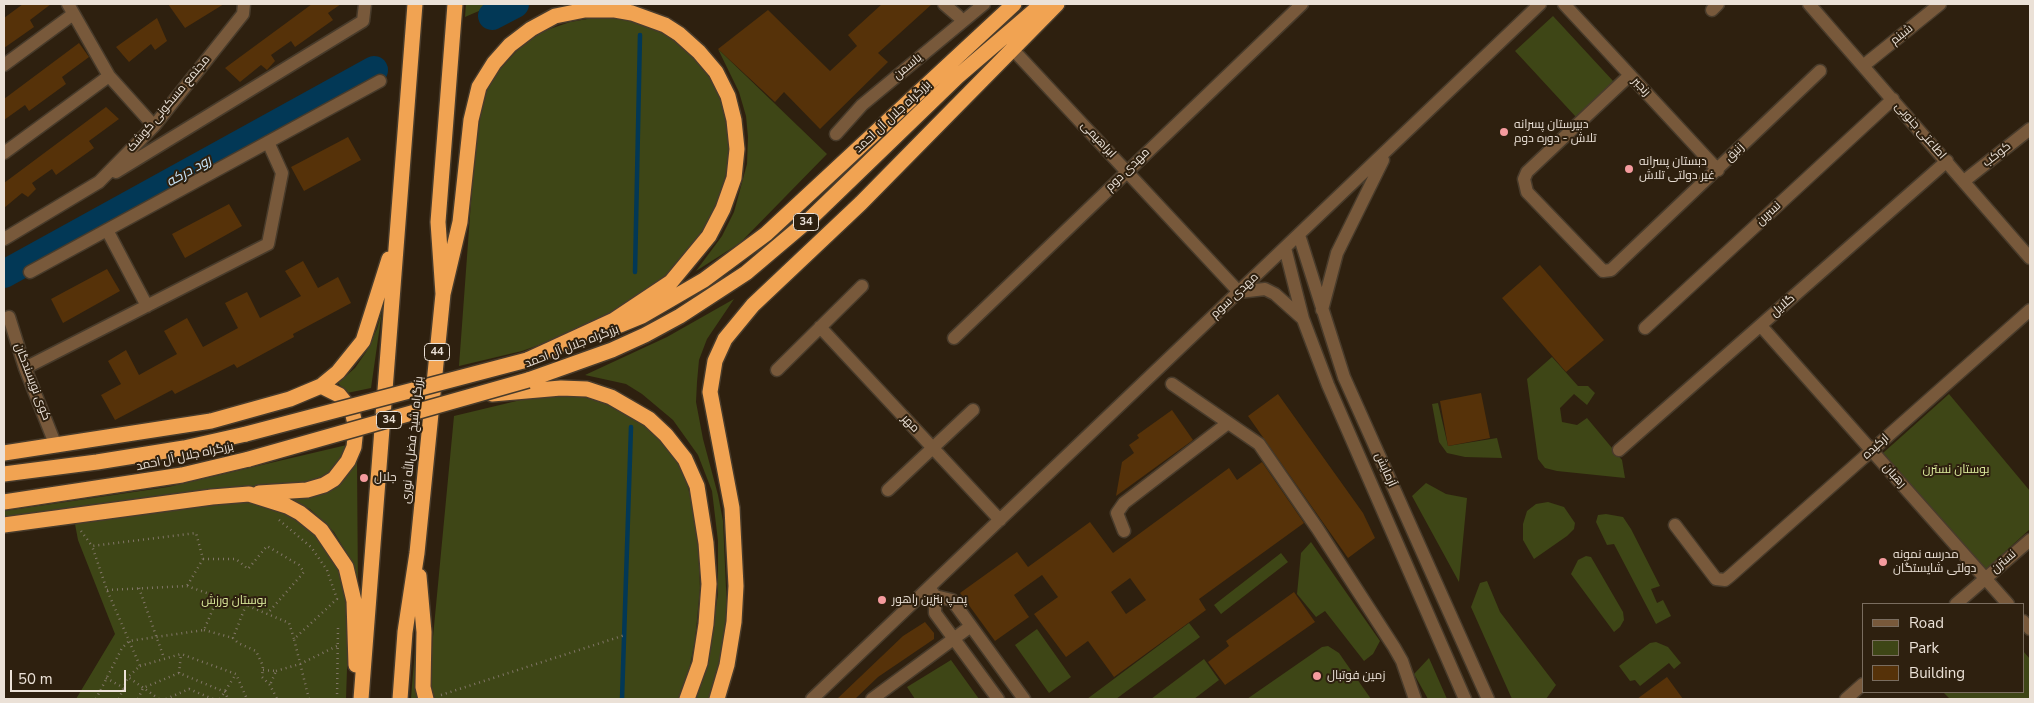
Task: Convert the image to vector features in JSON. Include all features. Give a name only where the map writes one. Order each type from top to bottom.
[{"type":"highway","points":[[360,699],[415,4]]},
{"type":"highway","name":"بزرگراه شیخ فضل‌الله نوری","points":[[400,699],[405,632],[417,553],[443,294],[438,222],[455,4]]},
{"type":"highway","name":"بزرگراه جلال آل احمد","points":[[4,474],[116,459],[246,434],[527,360],[575,344],[642,316],[704,280],[766,234],[1014,4]]},
{"type":"highway","name":"بزرگراه جلال آل احمد","points":[[4,502],[172,476],[249,459],[528,380],[612,350],[645,335],[680,316],[746,273],[811,218],[957,77],[1042,4]]},
{"type":"highway","points":[[717,699],[727,665],[734,622],[736,586],[732,508],[710,392],[715,361],[724,339],[753,306],[861,203],[1057,4]]},
{"type":"highway","points":[[443,294],[460,222],[472,120],[479,87],[494,63],[510,45],[531,29],[556,16],[585,10],[615,10],[632,13],[665,25],[679,34],[699,52],[716,72],[728,96],[734,120],[737,149],[734,178],[722,209],[708,236],[670,282],[614,320],[527,360]]},
{"type":"highway","points":[[4,453],[211,421],[290,399],[321,386],[338,372],[363,341],[398,229]]},
{"type":"highway","points":[[4,525],[212,497],[307,490],[324,485],[334,478],[348,460],[354,447],[356,428],[352,412],[340,395],[321,386]]},
{"type":"highway","points":[[478,395],[561,388],[587,389],[620,401],[649,419],[666,435],[685,459],[697,486],[706,543],[709,584],[706,624],[700,663],[687,699]]},
{"type":"highway","points":[[249,494],[274,501],[300,512],[330,541],[346,567],[354,601],[360,699]]},
{"type":"highway","points":[[417,553],[424,632],[423,687],[426,699]]},
{"type":"street","name":"مجتمع مسکونی کوشک","points":[[4,239],[99,182],[154,126],[243,14],[244,4]]},
{"type":"street","points":[[99,182],[363,21],[365,4]]},
{"type":"street","points":[[944,4],[958,16]]},
{"type":"street","name":"یاسمن","points":[[836,134],[862,105],[984,4]]},
{"type":"street","name":"مهدی دوم","points":[[954,338],[1302,4]]},
{"type":"street","name":"مهدی سوم","points":[[812,699],[932,592],[1000,520],[1388,152],[1540,4]]},
{"type":"street","name":"رنجبر","points":[[1564,4],[1718,170]]},
{"type":"street","name":"اطاعتی جنوبی","points":[[1810,4],[2030,258]]},
{"type":"street","name":"شبنم","points":[[1863,66],[1940,4]]},
{"type":"street","points":[[4,65],[70,9],[108,76],[154,126]]},
{"type":"street","name":"ابراهیمی","points":[[1018,55],[1239,292]]},
{"type":"street","name":"زنبق","points":[[1630,75],[1527,172],[1524,179],[1527,192],[1603,271],[1611,270],[1820,71]]},
{"type":"street","points":[[4,153],[108,76]]},
{"type":"street","points":[[30,272],[380,81]]},
{"type":"street","name":"نسرین","points":[[1645,328],[1892,99]]},
{"type":"street","name":"کوکب","points":[[1964,181],[2030,129]]},
{"type":"street","points":[[25,368],[268,244],[282,173],[268,142]]},
{"type":"street","points":[[1322,312],[1337,253],[1388,152]]},
{"type":"street","name":"گلایل","points":[[1619,450],[1947,161]]},
{"type":"street","points":[[107,230],[147,306]]},
{"type":"street","name":"آزمایش","points":[[1299,235],[1344,376],[1488,699]]},
{"type":"street","name":"آزمایش","points":[[1285,248],[1303,319],[1340,416],[1465,699]]},
{"type":"street","points":[[777,370],[862,286]]},
{"type":"street","points":[[1239,292],[1265,290],[1274,294],[1303,319]]},
{"type":"street","name":"ارکیده","points":[[1674,525],[1712,576],[1720,580],[1730,576],[2030,310]]},
{"type":"street","name":"کوی نویسندگان","points":[[9,317],[25,368],[56,446]]},
{"type":"street","name":"رهبان","points":[[1761,326],[2007,603]]},
{"type":"street","name":"مهر","points":[[820,327],[1000,520]]},
{"type":"street","points":[[1172,384],[1259,444],[1317,528],[1394,647],[1402,661],[1415,699]]},
{"type":"street","points":[[888,490],[973,410]]},
{"type":"street","points":[[1124,531],[1116,513],[1124,503],[1228,423]]},
{"type":"street","name":"نسترن","points":[[1957,603],[2030,540]]},
{"type":"street","points":[[1012,684],[995,698],[935,613],[932,592],[952,600],[1024,699]]},
{"type":"street","points":[[872,699],[971,626]]},
{"type":"street","points":[[1846,699],[1862,685]]},
{"type":"path","points":[[276,518],[311,547],[327,570],[338,605]]},
{"type":"path","points":[[78,526],[92,546],[106,590],[140,666]]},
{"type":"path","points":[[92,546],[196,533],[203,559],[187,586]]},
{"type":"path","points":[[203,559],[236,560],[248,569],[267,546],[299,565],[304,572],[267,614]]},
{"type":"path","points":[[106,590],[187,586],[218,598],[246,605],[289,623],[309,699]]},
{"type":"path","points":[[139,588],[164,658]]},
{"type":"path","points":[[204,630],[218,598]]},
{"type":"path","points":[[294,639],[337,599]]},
{"type":"path","points":[[233,638],[246,605]]},
{"type":"path","points":[[337,699],[337,646],[340,619]]},
{"type":"path","points":[[96,699],[122,648],[129,641],[204,630],[233,638],[238,643],[256,651],[263,670],[262,677],[270,685],[277,699]]},
{"type":"path","points":[[441,695],[624,634]]},
{"type":"path","points":[[263,670],[276,671],[300,664],[337,646]]},
{"type":"path","points":[[179,674],[181,654]]},
{"type":"path","points":[[119,699],[128,677],[140,666],[181,654],[236,674],[247,699]]},
{"type":"path","points":[[270,685],[276,671]]},
{"type":"path","points":[[138,699],[142,688],[179,674],[225,692],[228,699]]},
{"type":"path","points":[[220,699],[236,674]]},
{"type":"path","points":[[128,677],[158,699]]},
{"type":"path","points":[[106,678],[124,688]]},
{"type":"path","points":[[166,699],[189,689],[213,699]]},
{"type":"green space","points":[[466,4],[495,4],[465,17]]},
{"type":"green space","points":[[1553,16],[1614,82],[1576,117],[1515,51]]},
{"type":"green space","points":[[599,17],[622,18],[650,26],[670,36],[701,63],[713,80],[723,100],[728,120],[730,161],[716,207],[705,231],[678,264],[655,286],[618,311],[553,340],[522,351],[459,366],[474,161],[484,96],[494,76],[522,45],[544,31],[570,22]]},
{"type":"green space","points":[[718,49],[827,154],[740,243],[696,271],[722,236],[734,212],[747,164],[748,137],[746,116],[739,92]]},
{"type":"green space","points":[[734,299],[707,339],[699,360],[696,402],[723,521],[727,610],[721,656],[710,697],[709,699],[695,699],[707,664],[718,594],[718,541],[712,491],[698,455],[673,420],[642,394],[626,384],[585,375],[667,337]]},
{"type":"green space","points":[[382,311],[371,388],[347,393],[338,383],[355,368],[366,352],[377,329]]},
{"type":"green space","points":[[1552,357],[1578,386],[1588,386],[1595,393],[1587,405],[1574,394],[1560,408],[1562,422],[1577,425],[1587,418],[1622,460],[1625,478],[1557,471],[1545,468],[1538,459],[1527,379]]},
{"type":"green space","name":"بوستان نسترن","points":[[1949,394],[2030,491],[2030,529],[1985,570],[1883,453]]},
{"type":"green space","points":[[579,396],[602,402],[639,421],[655,433],[680,464],[697,523],[700,588],[695,641],[689,670],[678,699],[432,699],[431,658],[454,416],[529,398]]},
{"type":"green space","points":[[1438,403],[1448,446],[1497,438],[1502,458],[1465,457],[1447,453],[1439,442],[1432,404]]},
{"type":"green space","points":[[351,444],[338,470],[312,484],[222,488],[4,518],[4,511],[168,487]]},
{"type":"green space","points":[[357,462],[358,592],[353,564],[334,532],[310,509],[277,495],[348,472]]},
{"type":"green space","points":[[1426,483],[1446,494],[1467,498],[1459,582],[1412,496]]},
{"type":"green space","name":"بوستان ورزش","points":[[248,501],[282,509],[322,539],[341,573],[349,609],[346,699],[76,699],[115,634],[78,540],[75,524],[195,505]]},
{"type":"green space","points":[[1548,502],[1564,507],[1575,523],[1574,529],[1534,559],[1523,540],[1523,524],[1527,511],[1536,504]]},
{"type":"green space","points":[[1606,514],[1623,517],[1631,529],[1660,586],[1651,589],[1657,603],[1663,600],[1671,616],[1656,624],[1614,544],[1607,545],[1596,522],[1598,515]]},
{"type":"green space","points":[[1311,542],[1380,641],[1373,654],[1364,661],[1325,611],[1316,617],[1297,594],[1301,553]]},
{"type":"green space","points":[[1281,553],[1288,562],[1221,614],[1214,605]]},
{"type":"green space","points":[[1586,556],[1591,557],[1623,612],[1624,620],[1614,632],[1571,574],[1578,560]]},
{"type":"green space","points":[[1487,581],[1500,612],[1556,685],[1546,699],[1512,699],[1471,607],[1480,583]]},
{"type":"green space","points":[[1189,623],[1200,637],[1116,699],[1087,699]]},
{"type":"green space","points":[[417,628],[417,699],[411,699],[412,685]]},
{"type":"green space","points":[[1037,629],[1071,677],[1049,693],[1015,645]]},
{"type":"green space","points":[[1656,642],[1668,647],[1681,663],[1674,669],[1669,663],[1640,686],[1635,680],[1630,681],[1619,666],[1650,643]]},
{"type":"green space","name":"زمین فوتبال","points":[[1328,646],[1339,653],[1371,699],[1247,699],[1322,647]]},
{"type":"green space","points":[[2024,652],[2030,659],[2030,699],[1950,699],[1944,693],[2024,693]]},
{"type":"green space","points":[[1429,658],[1447,699],[1428,699],[1414,674]]},
{"type":"green space","points":[[1204,659],[1219,680],[1194,699],[1151,699]]},
{"type":"green space","points":[[951,660],[979,699],[915,699],[907,687]]},
{"type":"building","points":[[23,4],[51,4],[30,20],[34,27],[4,48],[4,18]]},
{"type":"building","points":[[168,4],[224,4],[185,28]]},
{"type":"building","points":[[312,4],[341,4],[328,13],[333,20],[295,47],[291,41],[271,55],[275,61],[267,70],[261,65],[240,82],[225,68]]},
{"type":"building","points":[[882,4],[932,4],[878,53],[888,62],[820,129],[784,92],[775,102],[718,49],[768,10],[830,71],[857,46],[848,35]]},
{"type":"building","points":[[157,18],[167,41],[155,50],[151,44],[129,62],[116,47]]},
{"type":"building","points":[[79,43],[89,57],[62,77],[66,84],[29,111],[25,105],[4,120],[4,99]]},
{"type":"building","points":[[106,107],[119,119],[89,141],[94,148],[56,175],[52,169],[32,183],[36,189],[28,197],[22,193],[4,208],[4,183]]},
{"type":"building","points":[[348,137],[361,160],[304,191],[291,167]]},
{"type":"building","points":[[229,204],[242,226],[185,258],[172,234]]},
{"type":"building","points":[[303,261],[318,288],[338,277],[351,303],[293,334],[294,337],[237,368],[234,364],[175,394],[172,390],[115,420],[101,395],[121,384],[108,361],[126,350],[139,375],[177,354],[164,331],[187,318],[203,347],[238,328],[225,303],[247,292],[260,318],[301,296],[285,271]]},
{"type":"building","points":[[1540,265],[1604,340],[1566,372],[1502,298]]},
{"type":"building","points":[[107,269],[120,291],[63,323],[51,299]]},
{"type":"building","points":[[1481,393],[1490,438],[1448,446],[1440,401]]},
{"type":"building","points":[[1278,394],[1363,513],[1375,538],[1348,558],[1248,416]]},
{"type":"building","points":[[1172,410],[1193,440],[1116,496],[1122,462],[1134,453],[1129,445],[1139,438],[1137,435]]},
{"type":"building","points":[[1262,462],[1304,523],[1199,599],[1206,610],[1114,677],[1088,641],[1066,657],[1034,614],[1058,597],[1042,575],[1014,595],[1029,617],[995,641],[960,593],[1017,552],[1028,567],[1090,522],[1113,553],[1229,468],[1237,480]],"holes":[[[1130,578],[1146,600],[1126,614],[1111,592]]]},
{"type":"building","points":[[1294,592],[1315,622],[1225,685],[1208,662],[1229,646],[1226,641]]},
{"type":"building","points":[[925,622],[934,633],[934,639],[878,677],[855,699],[837,699],[903,636]]},
{"type":"building","points":[[1667,677],[1683,699],[1637,699]]},
{"type":"waterway","name":"رود درکه","points":[[492,16],[515,4]]},
{"type":"waterway","points":[[635,272],[640,35]]},
{"type":"waterway","name":"رود درکه","points":[[4,274],[374,70]]},
{"type":"waterway","points":[[622,699],[631,427]]},
{"type":"place","name":"دبیرستان پسرانه تلاش - دوره دوم","points":[[1504,132]]},
{"type":"place","name":"دبستان پسرانه غیر دولتی تلاش","points":[[1629,169]]},
{"type":"place","name":"جلال","points":[[364,478]]},
{"type":"place","name":"مدرسه نمونه دولتی شایستگان","points":[[1883,562]]},
{"type":"place","name":"پمپ بنزین راهور","points":[[882,600]]},
{"type":"place","name":"زمین فوتبال","points":[[1317,676]]}]
